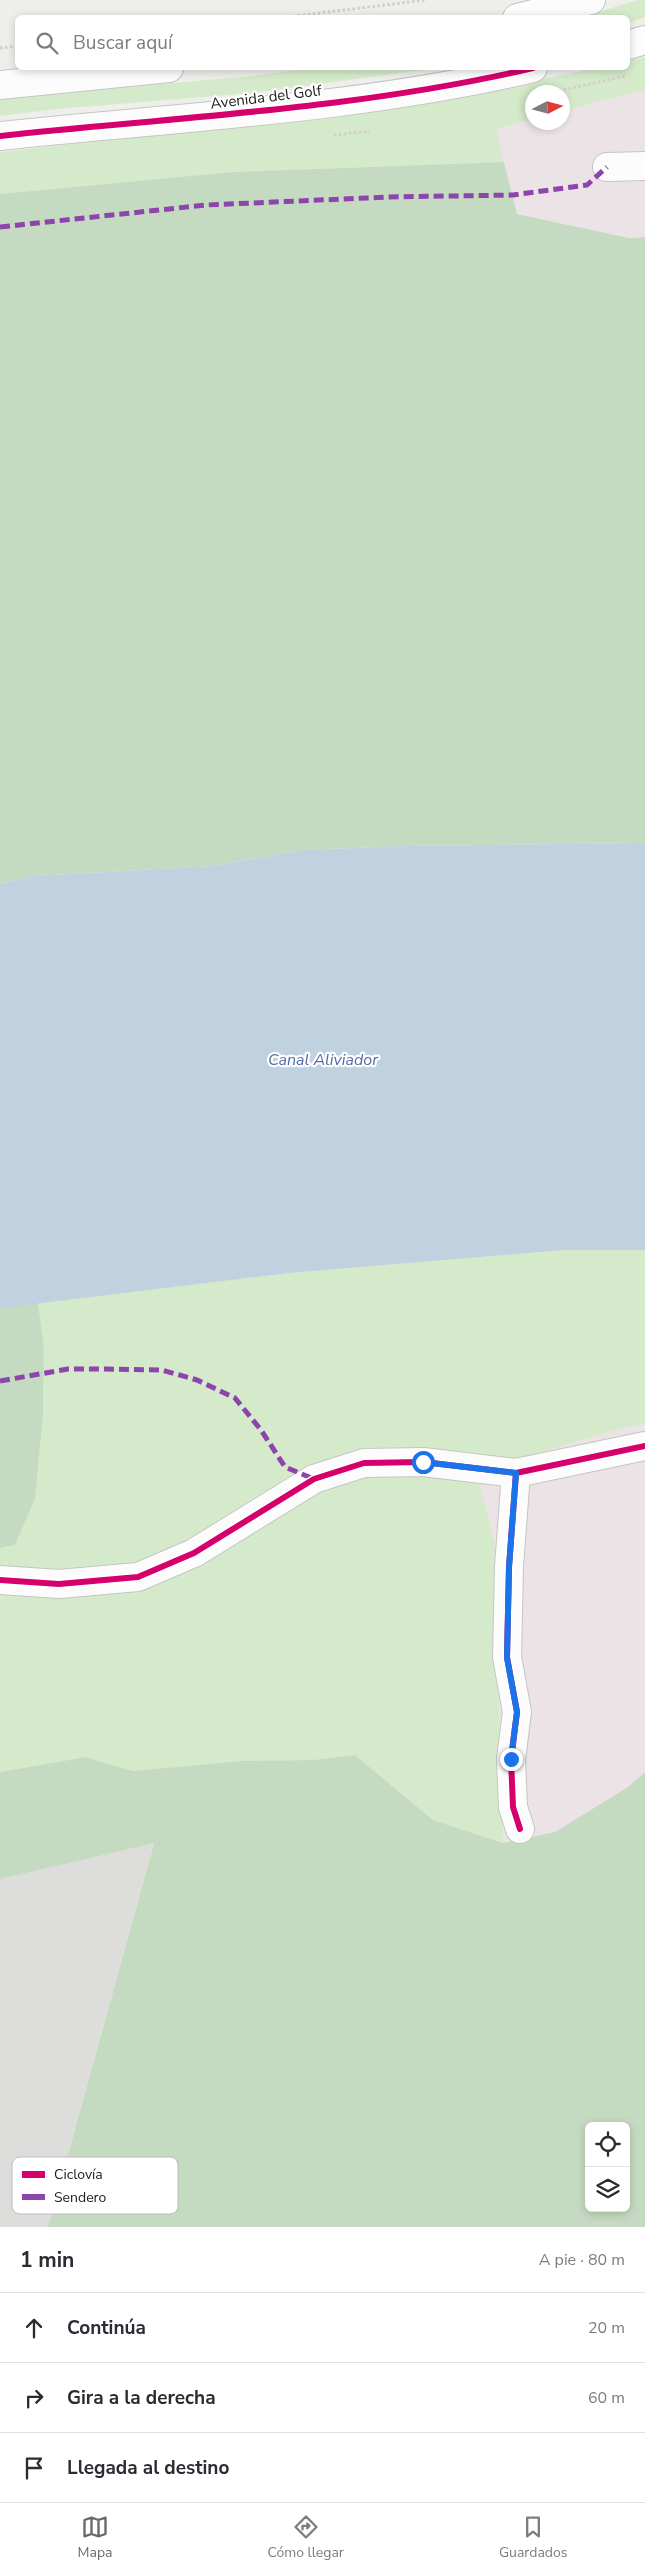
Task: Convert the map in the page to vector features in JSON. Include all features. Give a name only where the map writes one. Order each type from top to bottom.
[{"type":"street","points":[[529,15],[591,0]]},
{"type":"street","points":[[630,44],[645,40]]},
{"type":"street","points":[[0,85],[149,70]]},
{"type":"street","name":"Avenida del Golf","points":[[0,136],[240,113],[387,95],[522,70]]},
{"type":"street","points":[[607,167],[645,166]]},
{"type":"street","points":[[0,1580],[59,1584],[138,1577],[194,1554],[314,1479],[364,1463],[423,1462],[516,1473],[645,1446]]},
{"type":"street","points":[[516,1473],[509,1567],[507,1658],[517,1712],[511,1759],[513,1807],[520,1829]]},
{"type":"path","points":[[303,15],[426,0]]},
{"type":"path","points":[[0,48],[15,46]]},
{"type":"path","points":[[570,88],[629,75]]},
{"type":"shaded area","points":[[645,90],[645,237],[629,238],[517,214],[496,129],[525,121],[525,130],[570,130],[570,109]]},
{"type":"shaded area","points":[[645,1424],[645,1772],[628,1787],[555,1832],[503,1843],[498,1727],[483,1503],[479,1482],[494,1466],[626,1427]]},
{"type":"shaded area","points":[[154,1842],[67,2157],[12,2157],[12,2214],[52,2214],[48,2227],[0,2227],[0,1879]]},
{"type":"green space","points":[[638,0],[645,0],[645,17],[630,22],[630,15],[589,15]]},
{"type":"green space","points":[[645,57],[645,90],[570,109],[570,85],[525,85],[525,121],[496,129],[504,162],[232,172],[0,194],[0,152],[402,108],[587,70],[630,70],[630,61]]},
{"type":"green space","points":[[298,70],[423,70],[253,93],[56,109],[0,116],[0,98],[252,76]]},
{"type":"green space","points":[[504,162],[517,214],[629,238],[645,237],[645,843],[406,846],[303,850],[213,866],[35,876],[0,884],[0,194],[232,172]]},
{"type":"green space","points":[[563,1250],[645,1250],[645,1424],[626,1427],[494,1466],[479,1482],[494,1540],[503,1843],[433,1820],[355,1755],[312,1760],[240,1761],[133,1771],[85,1757],[0,1772],[0,1548],[15,1545],[35,1499],[43,1415],[44,1348],[38,1302],[290,1273]]},
{"type":"green space","points":[[38,1302],[44,1348],[43,1415],[35,1499],[15,1545],[0,1548],[0,1308]]},
{"type":"green space","points":[[355,1755],[433,1820],[503,1843],[555,1832],[628,1787],[645,1772],[645,2227],[48,2227],[52,2214],[178,2214],[178,2157],[67,2157],[154,1843],[0,1879],[0,1772],[85,1757],[133,1771],[240,1761],[312,1760]]},
{"type":"water","name":"Canal Aliviador","points":[[645,843],[645,1250],[563,1250],[290,1273],[0,1308],[0,884],[35,876],[213,866],[303,850],[406,846]]},
{"type":"marked path","points":[[0,227],[206,205],[389,197],[513,195],[587,185],[607,167]]},
{"type":"marked path","points":[[0,1381],[68,1369],[162,1370],[197,1380],[235,1398],[261,1430],[285,1467],[314,1479]]},
{"type":"cycle path","points":[[0,136],[335,103],[467,82],[524,70]]},
{"type":"cycle path","points":[[0,1580],[59,1584],[138,1577],[194,1553],[314,1479],[364,1463],[423,1462],[516,1473],[645,1446]]},
{"type":"cycle path","points":[[516,1473],[509,1567],[507,1657],[517,1712],[511,1759],[513,1807],[520,1829]]},
{"type":"route","points":[[423,1462],[516,1473],[509,1567],[507,1658],[517,1712],[511,1759]]}]
